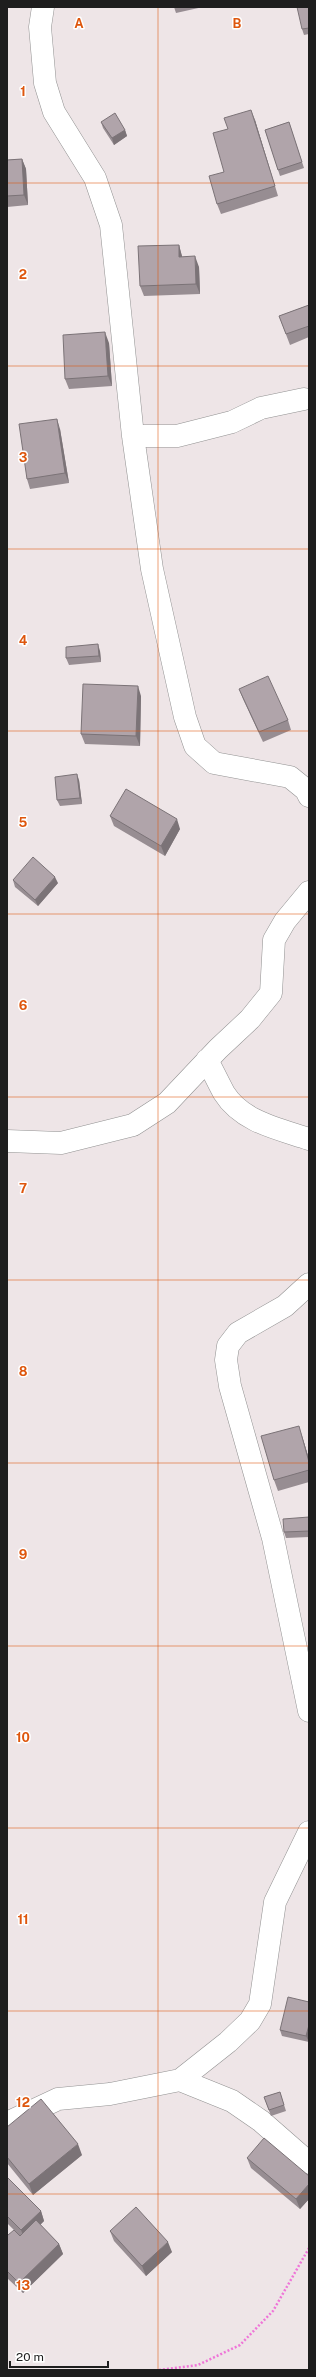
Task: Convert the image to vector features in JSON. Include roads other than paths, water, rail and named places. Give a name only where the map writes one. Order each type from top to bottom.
[{"type":"street","points":[[44,7],[40,27],[45,83],[54,112],[96,178],[111,225],[133,436],[152,569],[185,718],[195,746],[214,763],[290,778],[306,790],[309,796]]},
{"type":"street","points":[[133,436],[177,436],[232,422],[261,408],[304,399]]},
{"type":"street","points":[[7,1141],[61,1144],[133,1125],[167,1103],[207,1060],[250,1019],[271,993],[274,940],[285,921],[309,892]]},
{"type":"street","points":[[207,1060],[225,1094],[241,1111],[266,1126],[309,1139]]},
{"type":"street","points":[[309,1284],[285,1306],[238,1333],[228,1346],[226,1360],[230,1386],[273,1538],[309,1711]]},
{"type":"street","points":[[7,2123],[58,2100],[110,2094],[180,2080],[228,2042],[250,2021],[260,2004],[275,1902],[309,1832]]},
{"type":"street","points":[[180,2080],[232,2101],[261,2121],[309,2163]]}]
